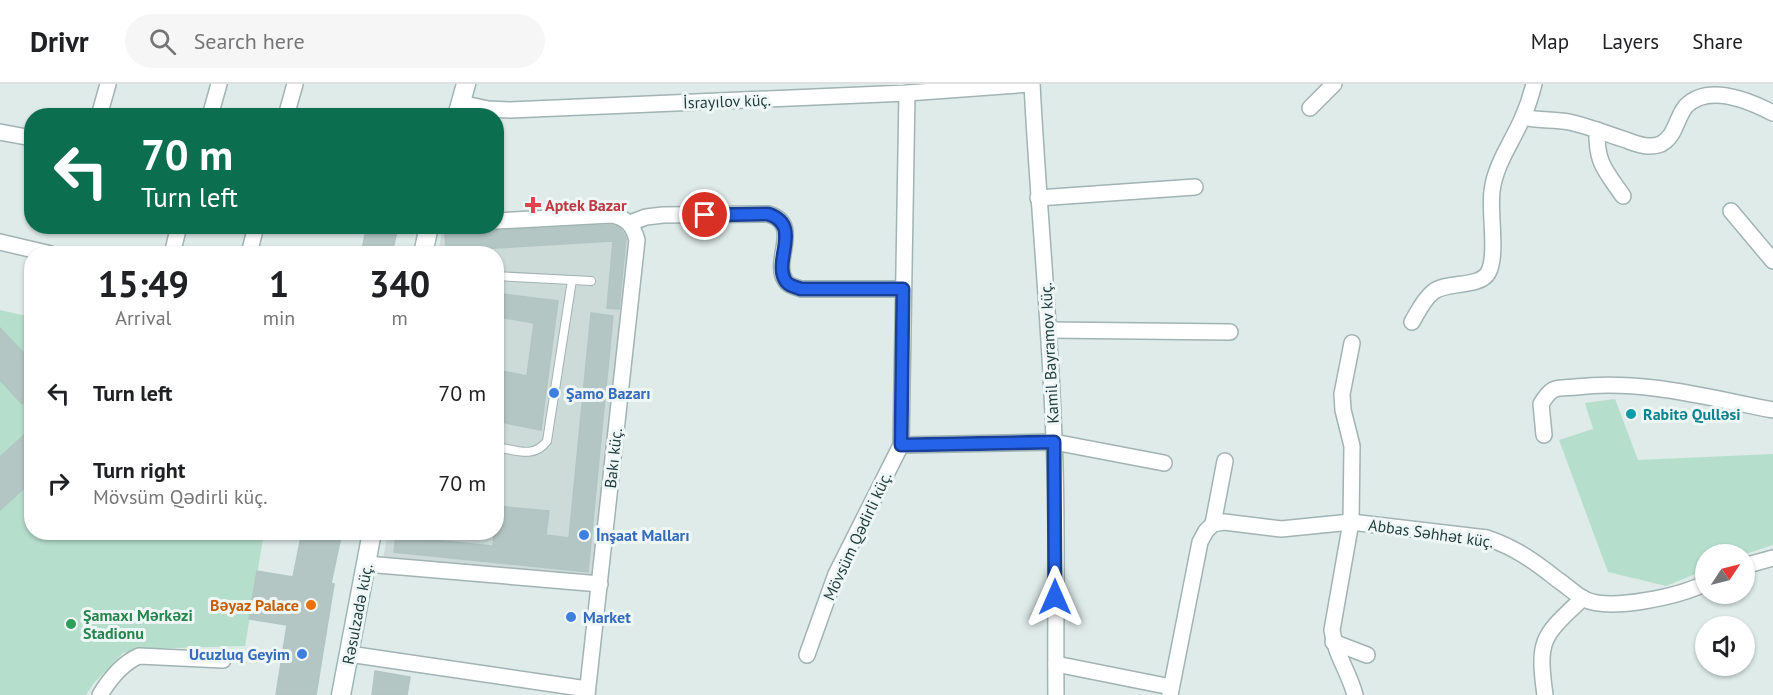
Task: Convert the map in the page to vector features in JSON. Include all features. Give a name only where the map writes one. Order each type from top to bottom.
[{"type":"street","points":[[101,108],[108,84]]},
{"type":"street","points":[[212,108],[219,84]]},
{"type":"street","points":[[288,108],[295,84]]},
{"type":"street","points":[[458,108],[466,84]]},
{"type":"street","name":"İsrayılov küç.","points":[[504,110],[907,93],[1031,84]]},
{"type":"street","name":"Kamil Bayramov küç.","points":[[1031,84],[1050,330],[1054,442],[1056,695]]},
{"type":"street","points":[[1310,108],[1334,84]]},
{"type":"street","points":[[1412,322],[1423,303],[1434,291],[1454,284],[1476,282],[1487,275],[1492,263],[1491,193],[1494,178],[1524,117],[1534,84]]},
{"type":"street","points":[[1524,117],[1567,122],[1646,147],[1661,144],[1673,134],[1685,106],[1699,95],[1716,92],[1757,105],[1773,113]]},
{"type":"street","name":"Mövsüm Qədirli küç.","points":[[807,655],[836,574],[901,445],[907,93]]},
{"type":"street","points":[[1597,130],[1596,148],[1599,162],[1623,196]]},
{"type":"street","points":[[0,132],[24,136]]},
{"type":"street","points":[[1038,198],[1195,187]]},
{"type":"street","points":[[1731,211],[1773,261]]},
{"type":"street","points":[[504,221],[611,215],[619,216],[630,223],[646,217],[663,215],[768,214],[776,217],[784,225],[783,270],[784,280],[789,285],[801,289],[903,289]]},
{"type":"street","name":"Bakı küç.","points":[[587,692],[637,240],[630,223]]},
{"type":"street","points":[[0,242],[24,248]]},
{"type":"street","points":[[1050,330],[1230,332]]},
{"type":"street","name":"Abbas Səhhət küç.","points":[[1352,343],[1342,394],[1343,410],[1352,446],[1351,522],[1332,630],[1333,642],[1355,695]]},
{"type":"street","points":[[1544,435],[1541,404],[1555,389],[1617,384],[1654,388],[1773,410]]},
{"type":"street","points":[[901,445],[1054,442],[1164,463]]},
{"type":"street","points":[[1056,664],[1170,691],[1200,542],[1213,524],[1225,461]]},
{"type":"street","name":"Abbas Səhhət küç.","points":[[1213,524],[1224,522],[1281,529],[1351,522],[1487,538],[1524,553],[1583,598],[1595,603],[1611,604],[1672,596],[1695,588]]},
{"type":"street","name":"Rəsulzadə küç.","points":[[341,695],[370,540]]},
{"type":"street","points":[[1755,563],[1773,558]]},
{"type":"street","points":[[366,564],[600,584]]},
{"type":"street","points":[[1545,695],[1541,669],[1543,642],[1555,625],[1583,598]]},
{"type":"street","points":[[1333,642],[1367,655]]},
{"type":"street","points":[[349,654],[587,692]]},
{"type":"street","points":[[100,695],[129,660],[139,656],[223,660]]},
{"type":"lane","points":[[504,276],[591,281]]},
{"type":"lane","points":[[504,448],[531,453],[541,449],[547,441],[572,280]]},
{"type":"shaded area","name":"Şamo Bazarı","points":[[614,220],[624,226],[629,238],[592,576],[383,559],[387,540],[504,540],[504,246],[439,246],[441,234],[504,234],[504,227]]},
{"type":"green space","name":"Şamaxı Mərkəzi Stadionu","points":[[0,310],[24,315],[24,540],[263,540],[245,646],[137,649],[123,653],[93,684],[86,695],[0,695]]},
{"type":"green space","points":[[1615,399],[1638,460],[1773,454],[1773,545],[1755,551],[1755,544],[1695,544],[1695,574],[1666,586],[1608,572],[1559,440],[1593,429],[1585,403]]},
{"type":"building","points":[[610,225],[620,228],[626,238],[619,309],[607,308],[613,241],[504,248],[446,246],[445,234],[504,234],[504,230]]},
{"type":"building","points":[[365,234],[396,234],[394,246],[363,246]]},
{"type":"building","points":[[504,294],[558,301],[541,430],[504,423],[504,372],[527,376],[534,323],[504,318]]},
{"type":"building","points":[[591,313],[613,316],[588,572],[394,552],[396,540],[435,540],[493,546],[493,540],[504,540],[504,507],[549,511],[546,535],[569,538]]},
{"type":"building","points":[[0,328],[24,354],[24,402],[22,404],[0,380]]},
{"type":"building","points":[[24,435],[24,488],[0,510],[0,457]]},
{"type":"building","points":[[300,540],[340,540],[331,583],[334,584],[316,695],[276,695],[287,625],[249,619],[257,571],[293,577]]},
{"type":"building","points":[[375,671],[410,677],[407,695],[372,695]]},
{"type":"place","name":"Aptek Bazar","points":[[533,205]]},
{"type":"place","name":"Şamo Bazarı","points":[[554,393]]},
{"type":"place","name":"Rabitə Qulləsi","points":[[1631,414]]},
{"type":"place","name":"İnşaat Malları","points":[[584,535]]},
{"type":"place","name":"Bəyaz Palace","points":[[311,605]]},
{"type":"place","name":"Market","points":[[571,617]]},
{"type":"place","name":"Şamaxı Mərkəzi Stadionu","points":[[71,624]]},
{"type":"place","name":"Ucuzluq Geyim","points":[[302,654]]},
{"type":"route","points":[[705,215],[768,214],[776,217],[784,225],[783,270],[784,280],[789,285],[801,289],[903,289],[901,445],[1054,442],[1055,597]]}]
